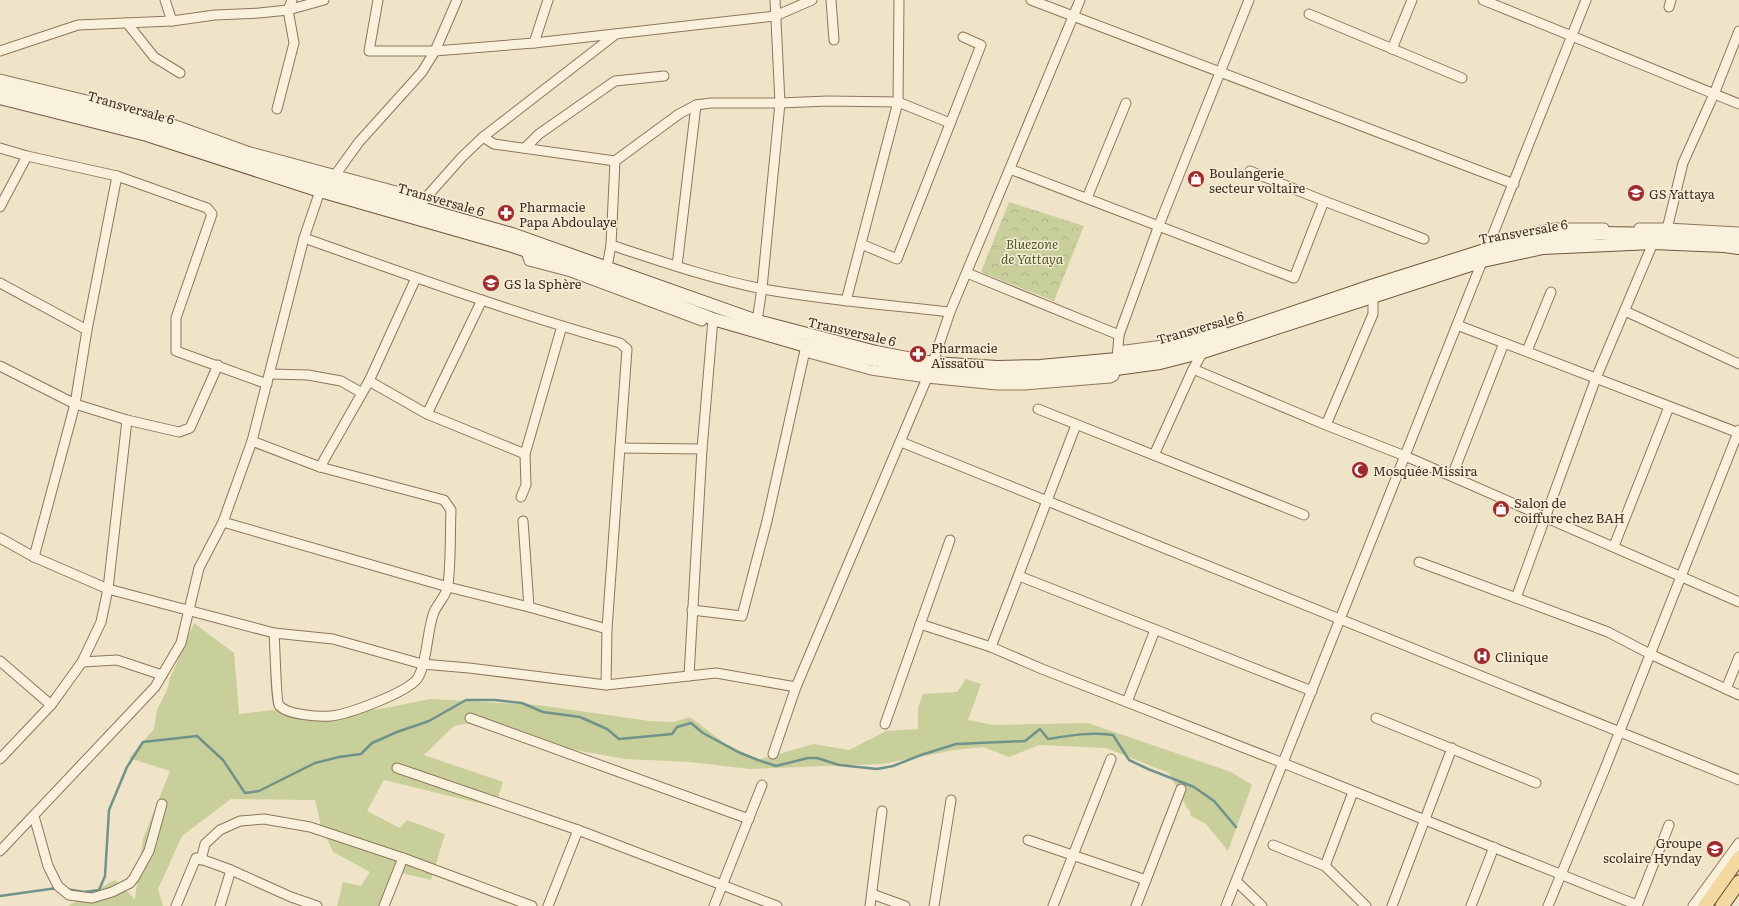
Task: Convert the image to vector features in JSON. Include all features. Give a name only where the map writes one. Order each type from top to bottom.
[{"type":"main road","name":"Transversale 6","points":[[0,89],[71,101],[149,125],[174,129],[526,251],[713,322],[805,349],[930,371],[1024,381],[1117,360],[1160,353],[1204,343],[1489,245],[1603,233],[1667,231],[1739,240]]},
{"type":"main road","name":"Transversale 6","points":[[0,98],[416,206],[512,234],[757,321],[876,352],[930,371],[1040,366],[1117,360],[1160,363],[1203,352],[1483,261],[1543,248],[1653,243],[1739,248]]},
{"type":"main road","points":[[1705,906],[1739,858]]},
{"type":"main road","points":[[1722,906],[1739,882]]},
{"type":"street","points":[[165,0],[172,21]]},
{"type":"street","points":[[277,109],[294,42],[288,10],[292,0]]},
{"type":"street","points":[[0,51],[78,25],[172,21],[215,15],[259,14],[288,10],[324,0]]},
{"type":"street","points":[[378,0],[370,50],[435,51],[775,16],[812,0]]},
{"type":"street","points":[[0,851],[155,687],[181,643],[199,568],[223,522],[252,441],[304,238],[329,183],[359,142],[422,72],[435,51],[457,0]]},
{"type":"street","points":[[534,42],[548,0]]},
{"type":"street","points":[[757,321],[762,288],[780,103],[775,0]]},
{"type":"street","points":[[831,0],[834,40]]},
{"type":"street","points":[[846,301],[898,102],[899,0]]},
{"type":"street","points":[[1031,0],[1514,184]]},
{"type":"street","points":[[773,754],[796,687],[901,442],[930,371],[950,312],[1080,0]]},
{"type":"street","points":[[1117,360],[1119,335],[1159,225],[1249,0]]},
{"type":"street","points":[[1392,49],[1412,0]]},
{"type":"street","points":[[1483,0],[1739,104]]},
{"type":"street","points":[[1226,906],[1586,0]]},
{"type":"street","points":[[1309,14],[1462,78]]},
{"type":"street","points":[[127,23],[154,57],[180,73]]},
{"type":"street","points":[[1739,31],[1714,94],[1683,163],[1667,231],[1739,232]]},
{"type":"street","points":[[416,206],[426,199],[462,156],[483,137],[617,33]]},
{"type":"street","points":[[861,244],[897,259],[981,45],[963,37]]},
{"type":"street","points":[[525,148],[539,134],[615,81],[664,76]]},
{"type":"street","points":[[0,79],[71,101]]},
{"type":"street","points":[[483,137],[494,144],[615,161],[679,114],[696,105],[712,103],[828,101],[898,102],[950,123]]},
{"type":"street","points":[[1087,198],[1126,103]]},
{"type":"street","points":[[677,266],[696,105]]},
{"type":"street","points":[[0,148],[27,156],[117,176],[207,208],[212,214],[176,318],[176,351],[267,384]]},
{"type":"street","points":[[0,207],[27,156]]},
{"type":"street","points":[[607,267],[611,245],[615,161]]},
{"type":"street","points":[[1010,169],[1294,278],[1324,201]]},
{"type":"street","points":[[1250,171],[1424,239]]},
{"type":"street","points":[[34,557],[75,404],[87,330],[117,176]]},
{"type":"street","points":[[329,183],[426,199]]},
{"type":"street","points":[[304,238],[482,300],[620,343],[627,349],[607,629],[606,685]]},
{"type":"street","points":[[1516,598],[1596,378],[1653,243]]},
{"type":"street","points":[[611,245],[677,266],[762,288],[846,301],[950,312]]},
{"type":"street","points":[[967,273],[1119,335]]},
{"type":"street","points":[[320,467],[369,381],[416,278]]},
{"type":"street","points":[[0,283],[87,330]]},
{"type":"street","points":[[1527,351],[1551,292]]},
{"type":"street","points":[[1326,425],[1373,314],[1373,296]]},
{"type":"street","points":[[427,414],[482,300]]},
{"type":"street","points":[[1625,312],[1739,364]]},
{"type":"street","points":[[689,676],[702,449],[713,322]]},
{"type":"street","points":[[1457,325],[1739,432],[1563,874],[1548,906]]},
{"type":"street","points":[[521,497],[526,485],[525,454],[562,326]]},
{"type":"street","points":[[1452,476],[1504,343]]},
{"type":"street","points":[[692,610],[742,616],[767,521],[805,349]]},
{"type":"street","points":[[1154,456],[1193,369],[1203,352]]},
{"type":"street","points":[[0,367],[75,404],[127,420],[178,432],[190,428],[218,365]]},
{"type":"street","points":[[1193,369],[1452,476],[1739,602]]},
{"type":"street","points":[[270,374],[308,375],[341,381],[362,393]]},
{"type":"street","points":[[369,381],[427,414],[525,454]]},
{"type":"street","points":[[1614,546],[1669,406]]},
{"type":"street","points":[[1038,409],[1304,515]]},
{"type":"street","points":[[0,759],[52,705],[82,662],[101,622],[108,589],[127,420]]},
{"type":"street","points":[[991,647],[1076,424]]},
{"type":"street","points":[[252,441],[320,467],[444,500],[450,510],[448,587],[434,612],[422,664],[416,679],[394,694],[363,708],[331,716],[292,712],[283,709],[278,705],[276,696],[277,685],[274,633]]},
{"type":"street","points":[[901,442],[1739,780]]},
{"type":"street","points":[[620,448],[702,449]]},
{"type":"street","points":[[524,521],[529,607]]},
{"type":"street","points":[[223,522],[448,587],[529,607],[607,629]]},
{"type":"street","points":[[0,538],[34,557],[108,589],[274,633],[333,639],[422,664],[469,668],[606,685],[716,673],[796,687]]},
{"type":"street","points":[[885,724],[950,540]]},
{"type":"street","points":[[1419,562],[1608,632],[1650,654],[1739,695]]},
{"type":"street","points":[[1019,576],[1312,691]]},
{"type":"street","points":[[920,624],[991,647],[1042,669],[1425,821],[1563,874],[1637,905],[1669,825]]},
{"type":"street","points":[[1127,702],[1155,630]]},
{"type":"street","points":[[1726,689],[1739,657]]},
{"type":"street","points":[[82,662],[117,660],[162,675]]},
{"type":"street","points":[[0,661],[52,705]]},
{"type":"street","points":[[470,718],[749,819]]},
{"type":"street","points":[[1376,718],[1536,783]]},
{"type":"street","points":[[1392,906],[1452,748]]},
{"type":"street","points":[[1053,906],[1110,759]]},
{"type":"street","points":[[397,768],[578,830],[777,906]]},
{"type":"street","points":[[714,906],[762,785]]},
{"type":"street","points":[[1136,906],[1181,788]]},
{"type":"street","points":[[1325,866],[1353,792]]},
{"type":"street","points":[[934,906],[951,800]]},
{"type":"street","points":[[34,816],[48,866],[58,886],[69,895],[92,898],[112,892],[130,883],[134,878],[149,851],[162,804]]},
{"type":"street","points":[[870,906],[882,811]]},
{"type":"street","points":[[201,860],[205,844],[220,830],[240,821],[264,819],[310,827],[403,858],[532,906]]},
{"type":"street","points":[[548,906],[578,830]]},
{"type":"street","points":[[1028,840],[1146,880]]},
{"type":"street","points":[[1693,906],[1739,843]]},
{"type":"street","points":[[1273,845],[1325,866],[1366,906]]},
{"type":"street","points":[[1471,906],[1494,847]]},
{"type":"street","points":[[176,906],[196,858],[231,870],[291,897],[317,906]]},
{"type":"street","points":[[384,906],[403,858]]},
{"type":"street","points":[[220,906],[231,870]]},
{"type":"street","points":[[1236,881],[1262,906]]},
{"type":"street","points":[[872,894],[905,906]]},
{"type":"street","points":[[288,906],[291,897]]},
{"type":"green space","name":"Bluezone de Yattaya","points":[[1009,202],[1084,226],[1054,301],[981,272]]},
{"type":"green space","points":[[194,623],[234,653],[239,714],[282,709],[328,714],[380,709],[430,699],[538,705],[650,721],[673,722],[690,717],[723,742],[757,760],[814,744],[849,750],[886,731],[918,729],[918,708],[923,694],[957,692],[966,679],[981,684],[968,720],[994,725],[1088,723],[1231,772],[1252,785],[1228,851],[1206,824],[1191,816],[1190,811],[1169,773],[1106,748],[1039,745],[1009,757],[983,747],[955,750],[882,764],[750,769],[689,762],[625,759],[559,747],[471,723],[454,726],[424,755],[503,782],[495,807],[384,780],[367,811],[400,828],[407,820],[445,834],[431,880],[401,873],[388,906],[337,906],[343,882],[361,886],[370,872],[333,852],[321,826],[315,800],[231,799],[182,836],[158,889],[163,906],[68,906],[115,880],[135,899],[143,839],[170,771],[129,758],[154,729],[157,710],[167,690],[170,678]]},
{"type":"waterway","points":[[66,889],[84,892],[99,890],[105,876],[109,810],[127,767],[143,742],[197,736],[223,760],[245,793],[259,791],[315,763],[339,757],[361,754],[372,743],[397,732],[429,721],[466,700],[495,700],[522,703],[543,712],[580,717],[607,729],[619,739],[672,734],[677,727],[691,723],[703,733],[738,752],[776,766],[808,758],[817,758],[839,765],[877,769],[893,766],[956,744],[1025,741],[1040,729],[1048,739],[1081,734],[1113,735],[1129,760],[1194,787],[1214,801],[1236,827]]},
{"type":"waterway","points":[[0,896],[57,888]]},
{"type":"place","name":"Boulangerie secteur voltaire","points":[[1196,179]]},
{"type":"place","name":"GS Yattaya","points":[[1636,193]]},
{"type":"place","name":"Pharmacie Papa Abdoulaye","points":[[506,213]]},
{"type":"place","name":"GS la Sphère","points":[[491,283]]},
{"type":"place","name":"Pharmacie Aïssatou","points":[[918,354]]},
{"type":"place","name":"Mosquée Missira","points":[[1360,470]]},
{"type":"place","name":"Salon de coiffure chez BAH","points":[[1501,509]]},
{"type":"place","name":"Clinique","points":[[1482,656]]},
{"type":"place","name":"Groupe scolaire Hynday","points":[[1715,849]]}]
